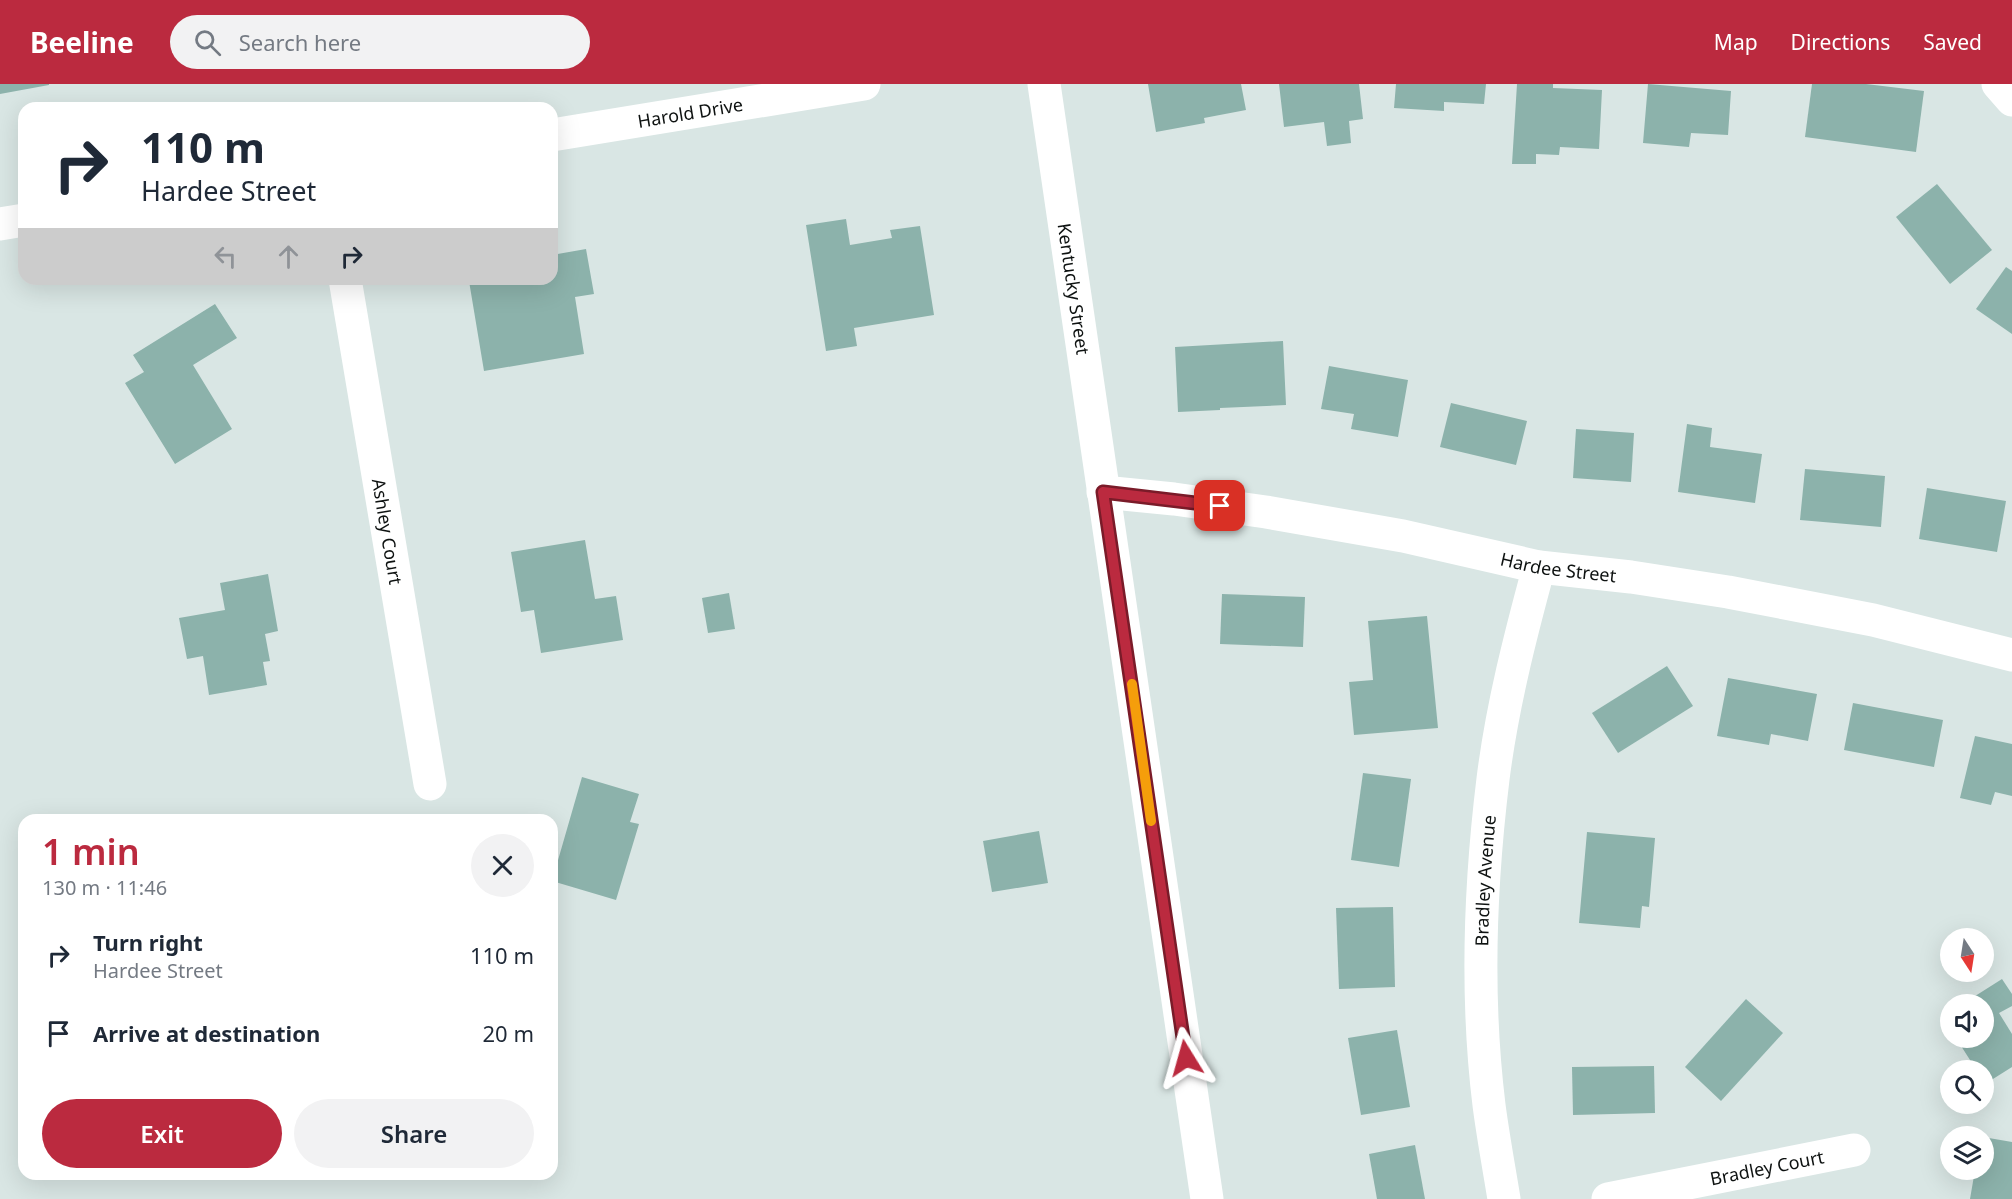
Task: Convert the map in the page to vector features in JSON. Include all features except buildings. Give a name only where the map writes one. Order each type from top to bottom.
[{"type":"street","name":"Harold Drive","points":[[558,134],[864,84]]},
{"type":"street","name":"Kentucky Street","points":[[1044,84],[1207,1199]]},
{"type":"street","points":[[1998,84],[2012,100]]},
{"type":"street","points":[[0,224],[18,221]]},
{"type":"street","name":"Ashley Court","points":[[346,285],[430,784]]},
{"type":"street","name":"Hardee Street","points":[[1103,492],[1266,512],[1403,536],[1539,567],[1728,592],[1873,620],[2012,655]]},
{"type":"street","name":"Bradley Avenue","points":[[1504,1199],[1489,1104],[1482,1011],[1483,895],[1493,779],[1513,664],[1539,567]]},
{"type":"street","name":"Bradley Court","points":[[1608,1199],[1854,1150]]},
{"type":"slow traffic","points":[[1132,684],[1151,821]]},
{"type":"route","points":[[1186,1058],[1103,492],[1220,506]]}]
